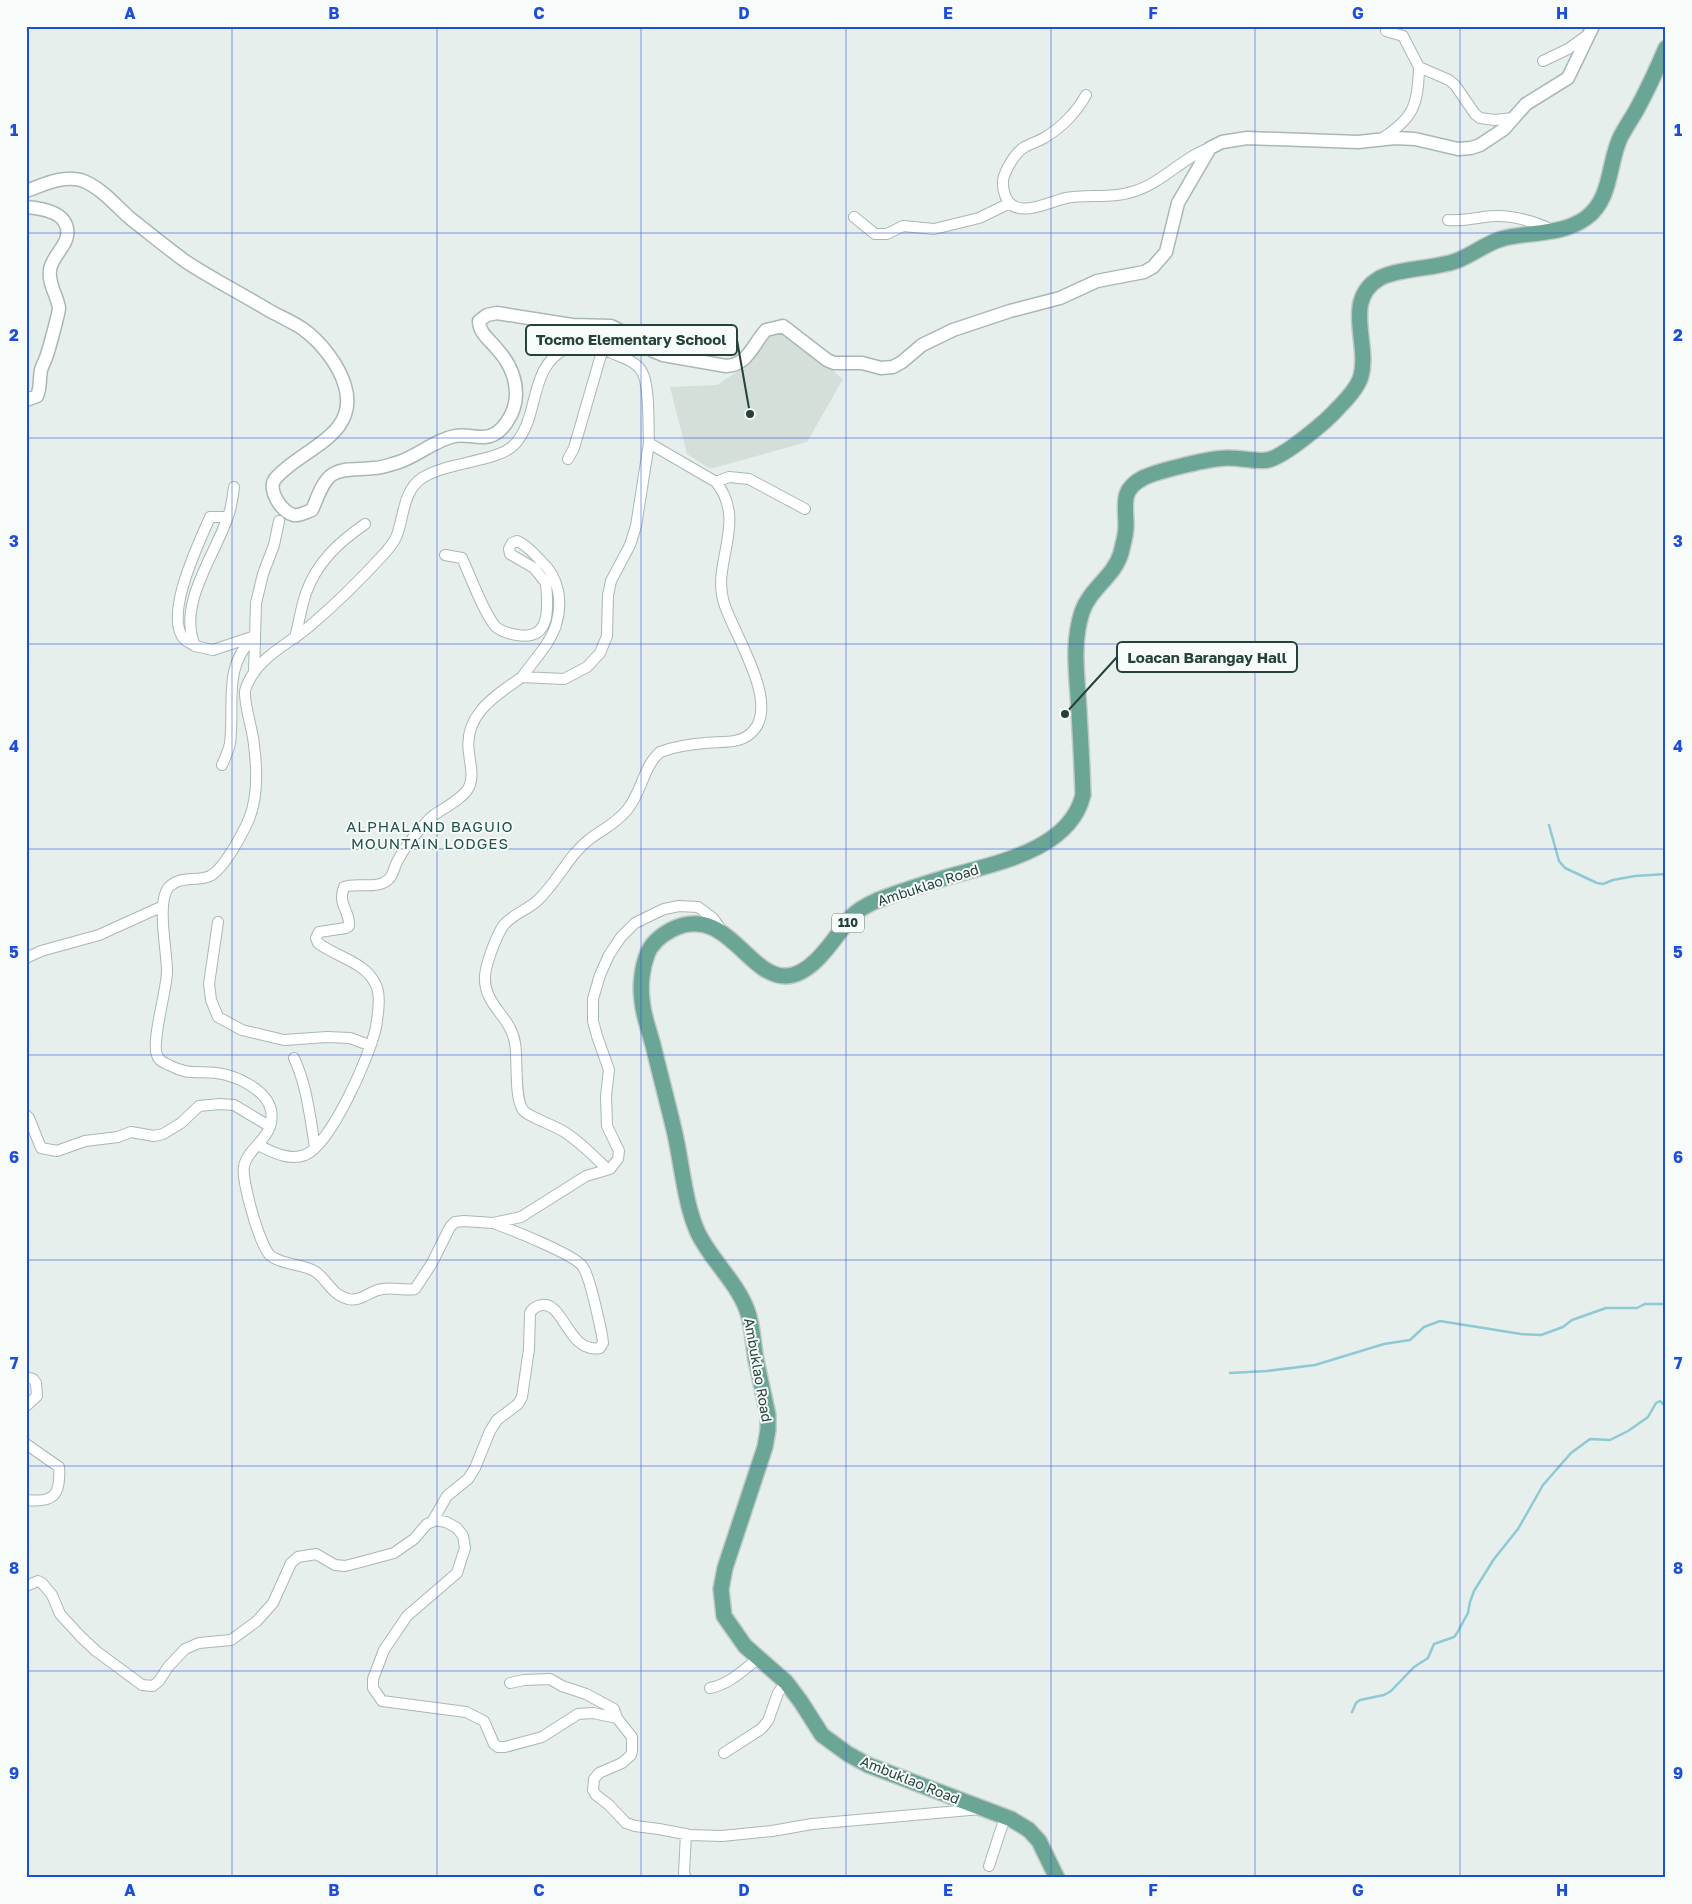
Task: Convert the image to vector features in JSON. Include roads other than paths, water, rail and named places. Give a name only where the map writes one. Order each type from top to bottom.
[{"type":"main road","name":"Ambuklao Road","points":[[1056,1878],[1039,1841],[1029,1830],[1005,1817],[868,1765],[848,1754],[822,1735],[786,1682],[745,1646],[724,1616],[720,1589],[725,1568],[765,1447],[768,1415],[747,1310],[724,1271],[704,1244],[690,1215],[675,1135],[642,1001],[643,973],[648,952],[653,943],[661,936],[680,926],[704,925],[724,934],[764,968],[784,976],[794,975],[807,968],[853,916],[871,904],[948,877],[1012,860],[1056,834],[1080,808],[1082,795],[1075,641],[1083,608],[1099,584],[1114,569],[1120,556],[1125,535],[1124,502],[1127,492],[1134,484],[1158,473],[1226,458],[1269,460],[1279,456],[1301,441],[1335,412],[1356,387],[1361,377],[1362,364],[1359,326],[1361,299],[1367,289],[1384,276],[1450,263],[1471,255],[1501,239],[1554,231],[1567,228],[1584,220],[1592,213],[1603,197],[1620,137],[1655,76],[1666,48]]},
{"type":"street","points":[[1542,62],[1568,49],[1591,30]]},
{"type":"street","points":[[1086,95],[1064,124],[1044,138],[1023,148],[1016,155],[1003,178],[1006,197],[1010,203],[1020,208],[1034,208],[1066,198],[1119,195],[1135,191],[1167,175],[1198,152],[1222,142],[1247,138],[1376,142],[1395,138],[1415,139],[1458,149],[1471,148],[1480,145],[1504,130],[1526,104],[1568,78],[1591,30]]},
{"type":"street","points":[[1376,142],[1399,126],[1414,107],[1417,98],[1418,68],[1403,36],[1386,31]]},
{"type":"street","points":[[1418,68],[1449,80],[1480,118],[1495,120],[1513,118]]},
{"type":"street","points":[[26,191],[64,178],[88,183],[185,261],[304,329],[326,351],[337,368],[345,387],[347,403],[344,419],[339,427],[317,447],[292,464],[275,480],[273,485],[274,494],[284,510],[290,514],[298,515],[312,510],[320,491],[330,476],[341,470],[376,468],[391,464],[454,436],[466,435],[483,438],[492,435],[505,426],[513,410],[516,394],[515,383],[507,362],[479,327],[479,321],[482,317],[497,313],[572,325],[611,326],[663,355],[726,366],[734,365],[744,359],[766,330],[782,326],[827,360],[862,363],[881,368],[893,367],[922,345],[953,330],[1010,311],[1060,298],[1097,282],[1134,275],[1153,267],[1166,252],[1178,203],[1210,148]]},
{"type":"street","points":[[854,218],[875,234],[886,234],[903,226],[934,229],[978,218],[1010,203]]},
{"type":"street","points":[[26,207],[36,207],[56,214],[66,224],[68,231],[67,239],[50,268],[51,285],[59,310],[46,358],[40,372],[41,389],[37,396],[26,400]]},
{"type":"street","points":[[1448,220],[1466,221],[1485,216],[1502,215],[1534,221],[1554,231]]},
{"type":"street","points":[[522,678],[564,679],[587,667],[600,653],[607,636],[608,595],[611,581],[630,545],[636,526],[649,443],[646,390],[642,372],[635,364],[603,348],[583,345],[572,346],[554,354],[545,366],[519,440],[503,453],[450,466],[423,477],[413,486],[406,501],[393,543],[348,591],[295,638],[270,657],[254,673],[245,692],[254,745],[255,792],[250,816],[241,835],[220,867],[209,876],[179,880],[169,887],[163,900],[167,974],[156,1053],[158,1058],[180,1071],[227,1075],[261,1093],[267,1102],[271,1111],[267,1134],[244,1164],[243,1178],[258,1234],[265,1251],[279,1261],[313,1270],[337,1295],[345,1298],[355,1300],[381,1289],[415,1289],[423,1280],[450,1227],[455,1222],[493,1223],[521,1217],[586,1176],[610,1168],[618,1159],[619,1152],[607,1126],[606,1096],[609,1070],[596,1036],[594,1021],[594,999],[600,976],[609,955],[621,937],[635,923],[664,910],[679,906],[698,907],[713,918],[724,934]]},
{"type":"street","points":[[568,459],[574,448],[603,348]]},
{"type":"street","points":[[610,1168],[606,1168],[567,1133],[549,1122],[526,1114],[519,1104],[515,1043],[506,1020],[492,1004],[486,990],[485,975],[496,939],[504,924],[537,900],[552,885],[574,854],[591,838],[615,824],[637,795],[646,770],[660,752],[671,748],[704,743],[744,740],[755,730],[760,718],[761,703],[756,679],[745,649],[730,621],[723,600],[721,581],[728,540],[729,521],[723,490],[716,482],[649,443]]},
{"type":"street","points":[[716,482],[729,478],[749,479],[806,509]]},
{"type":"street","points":[[196,646],[192,637],[191,612],[201,577],[227,517],[234,487]]},
{"type":"street","points":[[227,517],[210,516],[183,583],[179,608],[179,625],[184,639],[196,646],[213,650],[255,636]]},
{"type":"street","points":[[254,673],[256,603],[263,574],[274,545],[278,521]]},
{"type":"street","points":[[295,638],[306,592],[323,559],[347,536],[366,524]]},
{"type":"street","points":[[258,1145],[281,1156],[290,1157],[308,1154],[323,1140],[347,1101],[376,1028],[379,999],[377,987],[371,976],[361,968],[318,943],[316,938],[319,932],[349,926],[350,921],[342,906],[341,895],[344,887],[351,885],[372,886],[382,884],[388,880],[397,861],[418,831],[432,817],[462,796],[469,787],[472,778],[468,739],[480,711],[490,700],[522,678],[556,625],[559,600],[555,577],[548,566],[523,543],[517,541],[512,543],[509,549],[510,554],[534,568],[546,583],[546,617],[542,628],[533,636],[514,635],[504,632],[496,626],[488,614],[462,558],[445,554]]},
{"type":"street","points":[[222,765],[230,744],[232,676],[238,656],[255,636]]},
{"type":"street","points":[[26,958],[42,951],[100,935],[163,906]]},
{"type":"street","points":[[218,922],[209,984],[211,1000],[218,1017],[242,1030],[284,1040],[327,1037],[350,1038],[370,1046]]},
{"type":"street","points":[[294,1058],[300,1070],[306,1095],[315,1147]]},
{"type":"street","points":[[26,1115],[41,1148],[57,1151],[85,1141],[118,1137],[131,1132],[154,1136],[163,1134],[181,1123],[199,1106],[234,1105],[269,1126]]},
{"type":"street","points":[[586,1176],[595,1157]]},
{"type":"street","points":[[432,1522],[447,1496],[468,1479],[497,1420],[518,1404],[522,1397],[529,1349],[530,1314],[532,1310],[543,1305],[551,1306],[556,1310],[572,1337],[581,1344],[595,1349],[600,1348],[602,1344],[602,1335],[587,1276],[579,1263],[554,1249],[493,1223]]},
{"type":"street","points":[[26,1377],[33,1379],[37,1396],[26,1406]]},
{"type":"street","points":[[26,1444],[59,1467],[60,1480],[58,1491],[49,1500],[40,1502],[26,1500]]},
{"type":"street","points":[[26,1586],[38,1581],[42,1582],[52,1595],[60,1614],[96,1651],[142,1685],[153,1686],[186,1649],[198,1643],[231,1640],[257,1621],[273,1604],[290,1563],[298,1557],[316,1554],[323,1556],[335,1565],[345,1566],[394,1553],[414,1539],[427,1524],[436,1520],[446,1522],[457,1528],[462,1536],[464,1548],[457,1573],[407,1616],[384,1650],[373,1679],[373,1688],[380,1699],[396,1704],[466,1712],[477,1716],[484,1721],[494,1744],[505,1747],[542,1737],[578,1714],[593,1712],[617,1718]]},
{"type":"street","points":[[710,1688],[724,1684],[759,1658]]},
{"type":"street","points":[[510,1683],[550,1680],[586,1694],[614,1709],[617,1718],[632,1737],[631,1755],[622,1763],[600,1773],[594,1779],[593,1790],[596,1795],[630,1825],[686,1834],[747,1835],[812,1824],[982,1809]]},
{"type":"street","points":[[724,1753],[761,1729],[768,1721],[778,1693],[786,1682]]},
{"type":"street","points":[[989,1866],[1005,1817]]},
{"type":"street","points":[[686,1834],[684,1873],[686,1878]]},
{"type":"waterway","points":[[1549,825],[1559,861],[1565,868],[1597,883],[1603,884],[1635,876],[1666,874]]},
{"type":"waterway","points":[[1230,1373],[1315,1365],[1384,1344],[1410,1340],[1424,1327],[1440,1321],[1521,1334],[1541,1335],[1563,1327],[1572,1320],[1606,1308],[1637,1308],[1645,1304],[1666,1304]]},
{"type":"waterway","points":[[1352,1712],[1356,1703],[1360,1700],[1384,1695],[1391,1691],[1414,1667],[1428,1658],[1434,1644],[1454,1637],[1468,1613],[1474,1591],[1494,1559],[1518,1529],[1543,1485],[1571,1453],[1590,1439],[1610,1440],[1628,1431],[1648,1417],[1656,1403],[1660,1401],[1666,1407]]},
{"type":"place","name":"Tocmo Elementary School","points":[[750,414]]},
{"type":"place","name":"Loacan Barangay Hall","points":[[1065,714]]},
{"type":"district","name":"ALPHALAND BAGUIO MOUNTAIN LODGES","points":[[430,836]]}]
